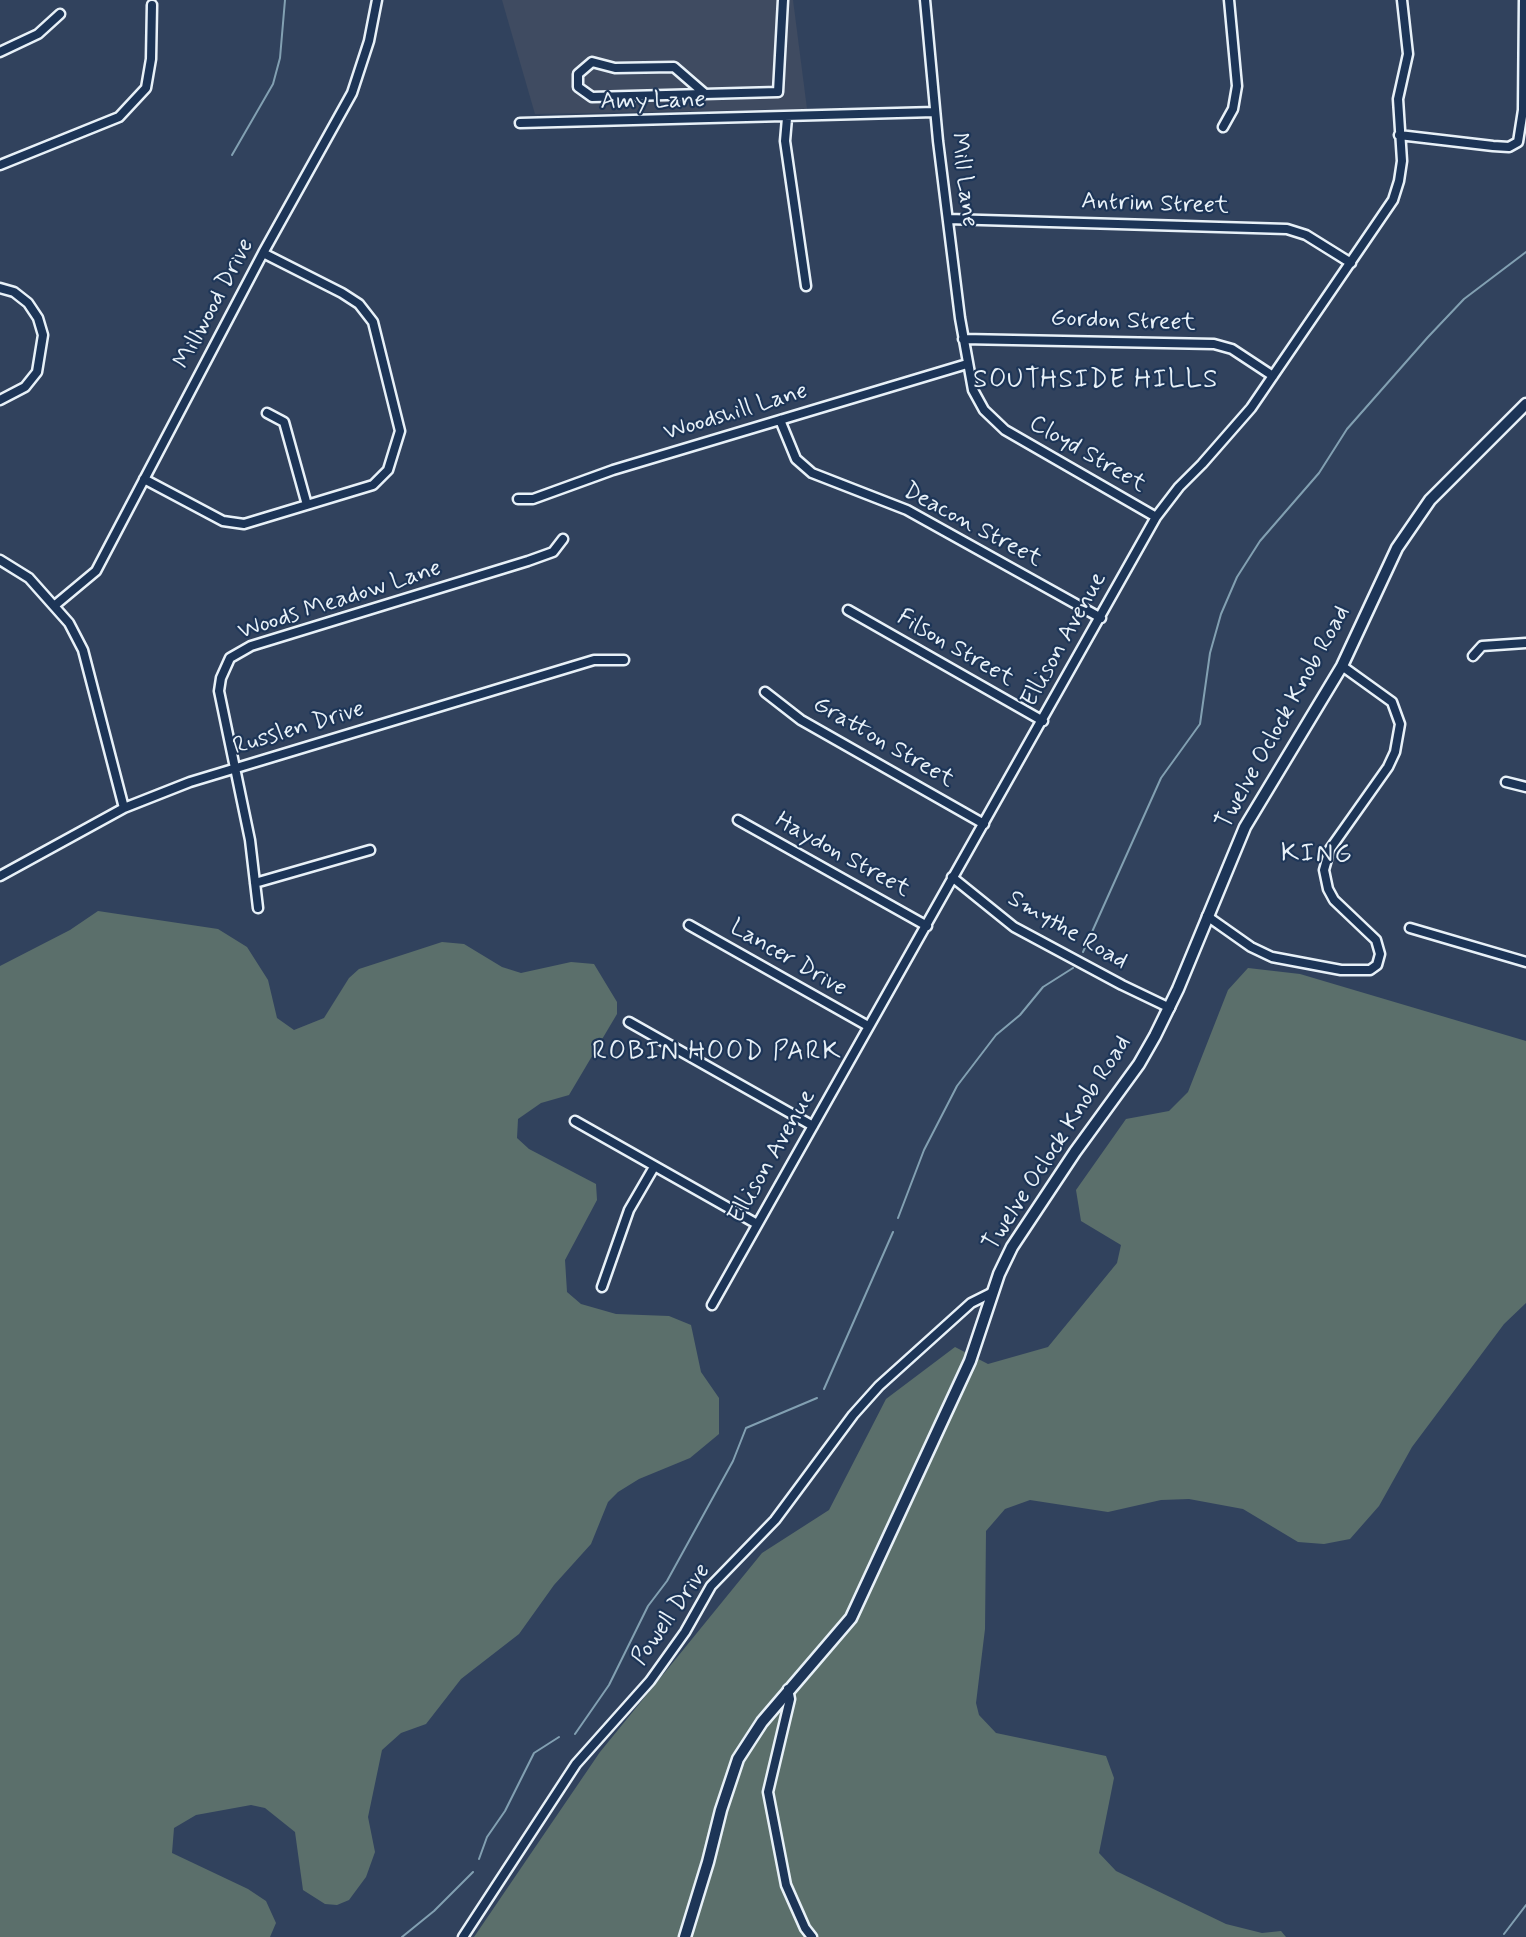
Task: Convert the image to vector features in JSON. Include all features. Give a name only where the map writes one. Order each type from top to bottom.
[{"type":"street","name":"Millwood Drive","points":[[54,606],[96,571],[263,253],[352,93],[369,41],[377,0]]},
{"type":"street","points":[[704,93],[674,67],[615,68],[592,62],[578,74],[578,87],[592,97],[778,92],[783,0]]},
{"type":"street","name":"Mill Lane","points":[[925,0],[935,112],[967,364]]},
{"type":"street","points":[[1223,128],[1233,109],[1237,86],[1229,0]]},
{"type":"street","name":"Ellison Avenue","points":[[712,1305],[1156,517],[1179,487],[1238,426],[1384,216],[1398,188],[1401,161],[1398,99],[1408,54],[1402,0]]},
{"type":"street","points":[[1399,135],[1509,147],[1518,142],[1521,137],[1524,0]]},
{"type":"street","points":[[0,165],[119,117],[146,88],[151,59],[152,5]]},
{"type":"street","points":[[0,52],[38,34],[60,14]]},
{"type":"street","name":"Amy Lane","points":[[520,123],[787,118],[935,112]]},
{"type":"street","points":[[787,118],[785,141],[806,286]]},
{"type":"street","name":"Antrim Street","points":[[948,219],[1287,229],[1306,235],[1351,263]]},
{"type":"street","points":[[144,480],[223,521],[244,524],[373,485],[388,470],[400,431],[373,322],[359,304],[263,253]]},
{"type":"street","points":[[0,288],[14,292],[28,303],[38,318],[43,335],[37,372],[25,387],[0,400]]},
{"type":"street","name":"Gordon Street","points":[[963,339],[1214,344],[1232,349],[1273,376]]},
{"type":"street","name":"Woodshill Lane","points":[[518,499],[533,499],[613,470],[967,364]]},
{"type":"street","name":"Cloyd Street","points":[[967,364],[978,402],[1005,430],[1156,517]]},
{"type":"street","name":"Twelve Oclock Knob Road","points":[[685,1937],[731,1775],[748,1743],[788,1689],[851,1618],[970,1361],[993,1292],[1012,1247],[1075,1152],[1139,1065],[1170,1008],[1207,916],[1255,808],[1342,666],[1384,571],[1411,526],[1430,500],[1526,405]]},
{"type":"street","points":[[267,413],[284,422],[307,505]]},
{"type":"street","name":"Deacon Street","points":[[780,420],[796,459],[812,472],[907,510],[1101,618]]},
{"type":"street","name":"Woods Meadow Lane","points":[[258,908],[250,840],[219,691],[225,667],[237,652],[528,561],[552,552],[563,539]]},
{"type":"street","points":[[0,560],[29,578],[69,623],[83,650],[124,808]]},
{"type":"street","name":"Filson Street","points":[[848,610],[1042,721]]},
{"type":"street","points":[[1473,656],[1482,646],[1526,643]]},
{"type":"street","name":"Russlen Drive","points":[[0,876],[124,808],[190,782],[594,660],[624,660]]},
{"type":"street","points":[[1207,916],[1251,947],[1272,957],[1341,970],[1370,970],[1377,965],[1380,954],[1376,940],[1334,900],[1328,889],[1324,870],[1330,849],[1388,767],[1395,752],[1400,724],[1392,702],[1342,666]]},
{"type":"street","name":"Gratton Street","points":[[765,692],[801,720],[984,824]]},
{"type":"street","points":[[1506,782],[1526,788]]},
{"type":"street","name":"Haydon Street","points":[[738,820],[927,926]]},
{"type":"street","points":[[255,883],[370,850]]},
{"type":"street","name":"Smythe Road","points":[[952,877],[1014,927],[1170,1008]]},
{"type":"street","name":"Lancer Drive","points":[[689,925],[868,1026]]},
{"type":"street","points":[[1410,927],[1526,962]]},
{"type":"street","points":[[629,1022],[813,1126]]},
{"type":"street","points":[[575,1121],[757,1224]]},
{"type":"street","points":[[602,1287],[629,1210],[654,1167]]},
{"type":"street","name":"Powell Drive","points":[[463,1937],[576,1764],[650,1681],[685,1632],[711,1586],[776,1520],[852,1415],[879,1386],[971,1303],[993,1292]]},
{"type":"street","points":[[788,1689],[790,1699],[768,1792],[786,1886],[805,1929],[812,1937]]},
{"type":"shaded area","points":[[502,0],[793,0],[807,109],[535,114]]},
{"type":"green space","points":[[98,911],[218,929],[247,947],[268,980],[277,1018],[294,1030],[324,1018],[349,978],[359,969],[442,942],[464,944],[502,967],[521,973],[571,962],[594,964],[617,1002],[617,1014],[569,1095],[541,1103],[518,1119],[517,1138],[529,1149],[596,1184],[597,1200],[565,1260],[567,1292],[581,1304],[616,1314],[669,1316],[691,1325],[701,1372],[719,1398],[719,1434],[690,1458],[639,1479],[618,1492],[608,1502],[591,1544],[554,1585],[519,1634],[461,1679],[426,1724],[401,1733],[382,1750],[368,1817],[375,1852],[366,1877],[349,1900],[337,1905],[325,1904],[303,1890],[295,1832],[265,1808],[251,1805],[196,1815],[174,1828],[172,1853],[248,1889],[266,1901],[276,1923],[270,1937],[0,1937],[0,966],[70,930]]},
{"type":"green space","points":[[1248,968],[1300,974],[1526,1041],[1526,1303],[1504,1324],[1412,1447],[1379,1506],[1350,1539],[1324,1544],[1298,1542],[1243,1509],[1189,1499],[1161,1500],[1108,1512],[1030,1500],[1005,1509],[986,1531],[985,1629],[976,1703],[979,1715],[996,1733],[1106,1756],[1114,1778],[1099,1853],[1116,1871],[1226,1924],[1262,1933],[1281,1931],[1286,1937],[474,1937],[600,1752],[762,1553],[829,1510],[886,1399],[955,1347],[988,1364],[1048,1347],[1117,1263],[1121,1245],[1081,1221],[1076,1190],[1126,1119],[1169,1111],[1188,1092],[1228,990]]},
{"type":"waterway","points":[[232,155],[273,84],[280,58],[285,0]]},
{"type":"waterway","points":[[1083,952],[1161,778],[1200,724],[1210,653],[1221,614],[1237,577],[1260,541],[1319,473],[1347,429],[1428,337],[1464,299],[1526,252]]},
{"type":"waterway","points":[[898,1218],[924,1150],[957,1086],[996,1035],[1020,1015],[1043,987],[1073,968]]},
{"type":"waterway","points":[[824,1389],[893,1232]]},
{"type":"waterway","points":[[575,1734],[609,1685],[648,1606],[667,1581],[733,1461],[746,1428],[817,1398]]},
{"type":"waterway","points":[[479,1859],[487,1837],[505,1811],[534,1753],[559,1737]]},
{"type":"waterway","points":[[402,1937],[434,1911],[473,1872]]},
{"type":"waterway","points":[[1504,1934],[1526,1905]]},
{"type":"district","name":"SOUTHSIDE HILLS","points":[[1096,382]]},
{"type":"district","name":"KING","points":[[1317,856]]},
{"type":"district","name":"ROBIN HOOD PARK","points":[[717,1054]]}]
